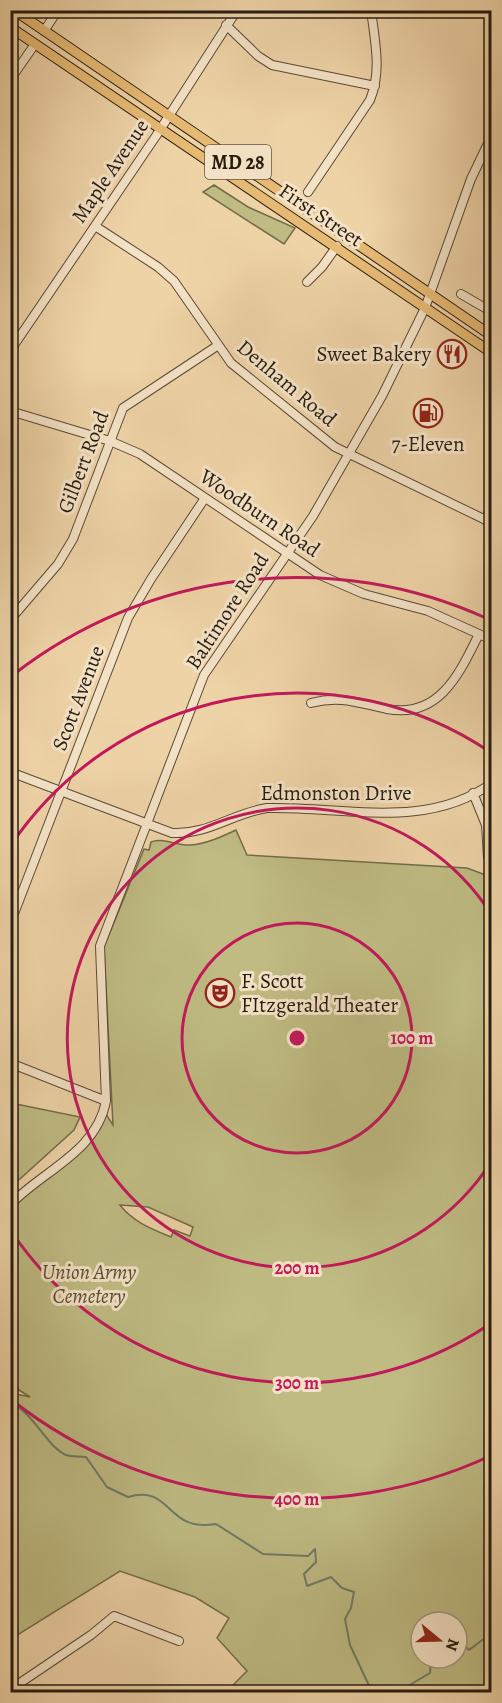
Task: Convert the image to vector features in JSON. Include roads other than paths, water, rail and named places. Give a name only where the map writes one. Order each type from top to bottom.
[{"type":"main road","name":"First Street","points":[[14,10],[492,336]]},
{"type":"main road","name":"First Street","points":[[10,27],[492,353]]},
{"type":"street","points":[[44,31],[58,10]]},
{"type":"street","name":"Maple Avenue","points":[[10,351],[161,128],[237,10]]},
{"type":"street","points":[[308,192],[370,100],[375,86],[378,67],[371,10]]},
{"type":"street","points":[[226,25],[258,56],[272,65],[375,86]]},
{"type":"street","points":[[10,80],[35,44]]},
{"type":"street","name":"Baltimore Road","points":[[10,1205],[90,1137],[101,1121],[106,1101],[100,946],[114,905],[149,824],[204,675],[287,553],[350,453],[382,396],[431,294],[471,179],[492,135]]},
{"type":"street","name":"Denham Road","points":[[95,226],[158,267],[174,281],[217,346],[252,381],[335,447],[488,521]]},
{"type":"street","points":[[307,282],[322,267],[337,246]]},
{"type":"street","points":[[461,294],[492,312]]},
{"type":"street","name":"Gilbert Road","points":[[10,620],[58,564],[73,539],[123,408],[217,346]]},
{"type":"street","name":"Woodburn Road","points":[[10,411],[110,441],[140,454],[287,553],[342,587],[428,611],[492,640]]},
{"type":"street","name":"Scott Avenue","points":[[10,924],[128,618],[151,579],[206,498]]},
{"type":"street","points":[[488,521],[492,506]]},
{"type":"street","points":[[311,703],[342,698],[399,710],[419,707],[434,700],[449,688],[479,634]]},
{"type":"street","name":"Edmonston Drive","points":[[10,772],[172,833],[189,834],[219,825],[253,810],[267,808],[408,813],[440,808],[492,783]]},
{"type":"street","points":[[473,794],[486,825],[488,857]]},
{"type":"street","points":[[10,1063],[106,1101]]},
{"type":"street","points":[[18,1692],[14,1687],[91,1635],[114,1616],[179,1641]]},
{"type":"waterway","points":[[10,1402],[19,1407],[59,1451],[68,1456],[86,1457],[107,1487],[128,1497],[143,1495],[154,1497],[187,1522],[199,1525],[216,1524],[263,1554],[308,1556],[315,1549],[316,1562],[304,1574],[307,1586],[331,1577],[342,1588],[354,1592],[351,1608],[345,1619],[350,1645],[372,1692]]},
{"type":"waterway","points":[[469,1650],[485,1638],[492,1627]]},
{"type":"waterway","points":[[392,1692],[401,1690],[430,1673],[430,1670]]},
{"type":"place","name":"Sweet Bakery","points":[[452,354]]},
{"type":"place","name":"7-Eleven","points":[[428,413]]},
{"type":"place","name":"F. Scott FItzgerald Theater","points":[[220,993]]},
{"type":"park label","name":"Union Army Cemetery","points":[[89,1284]]}]
